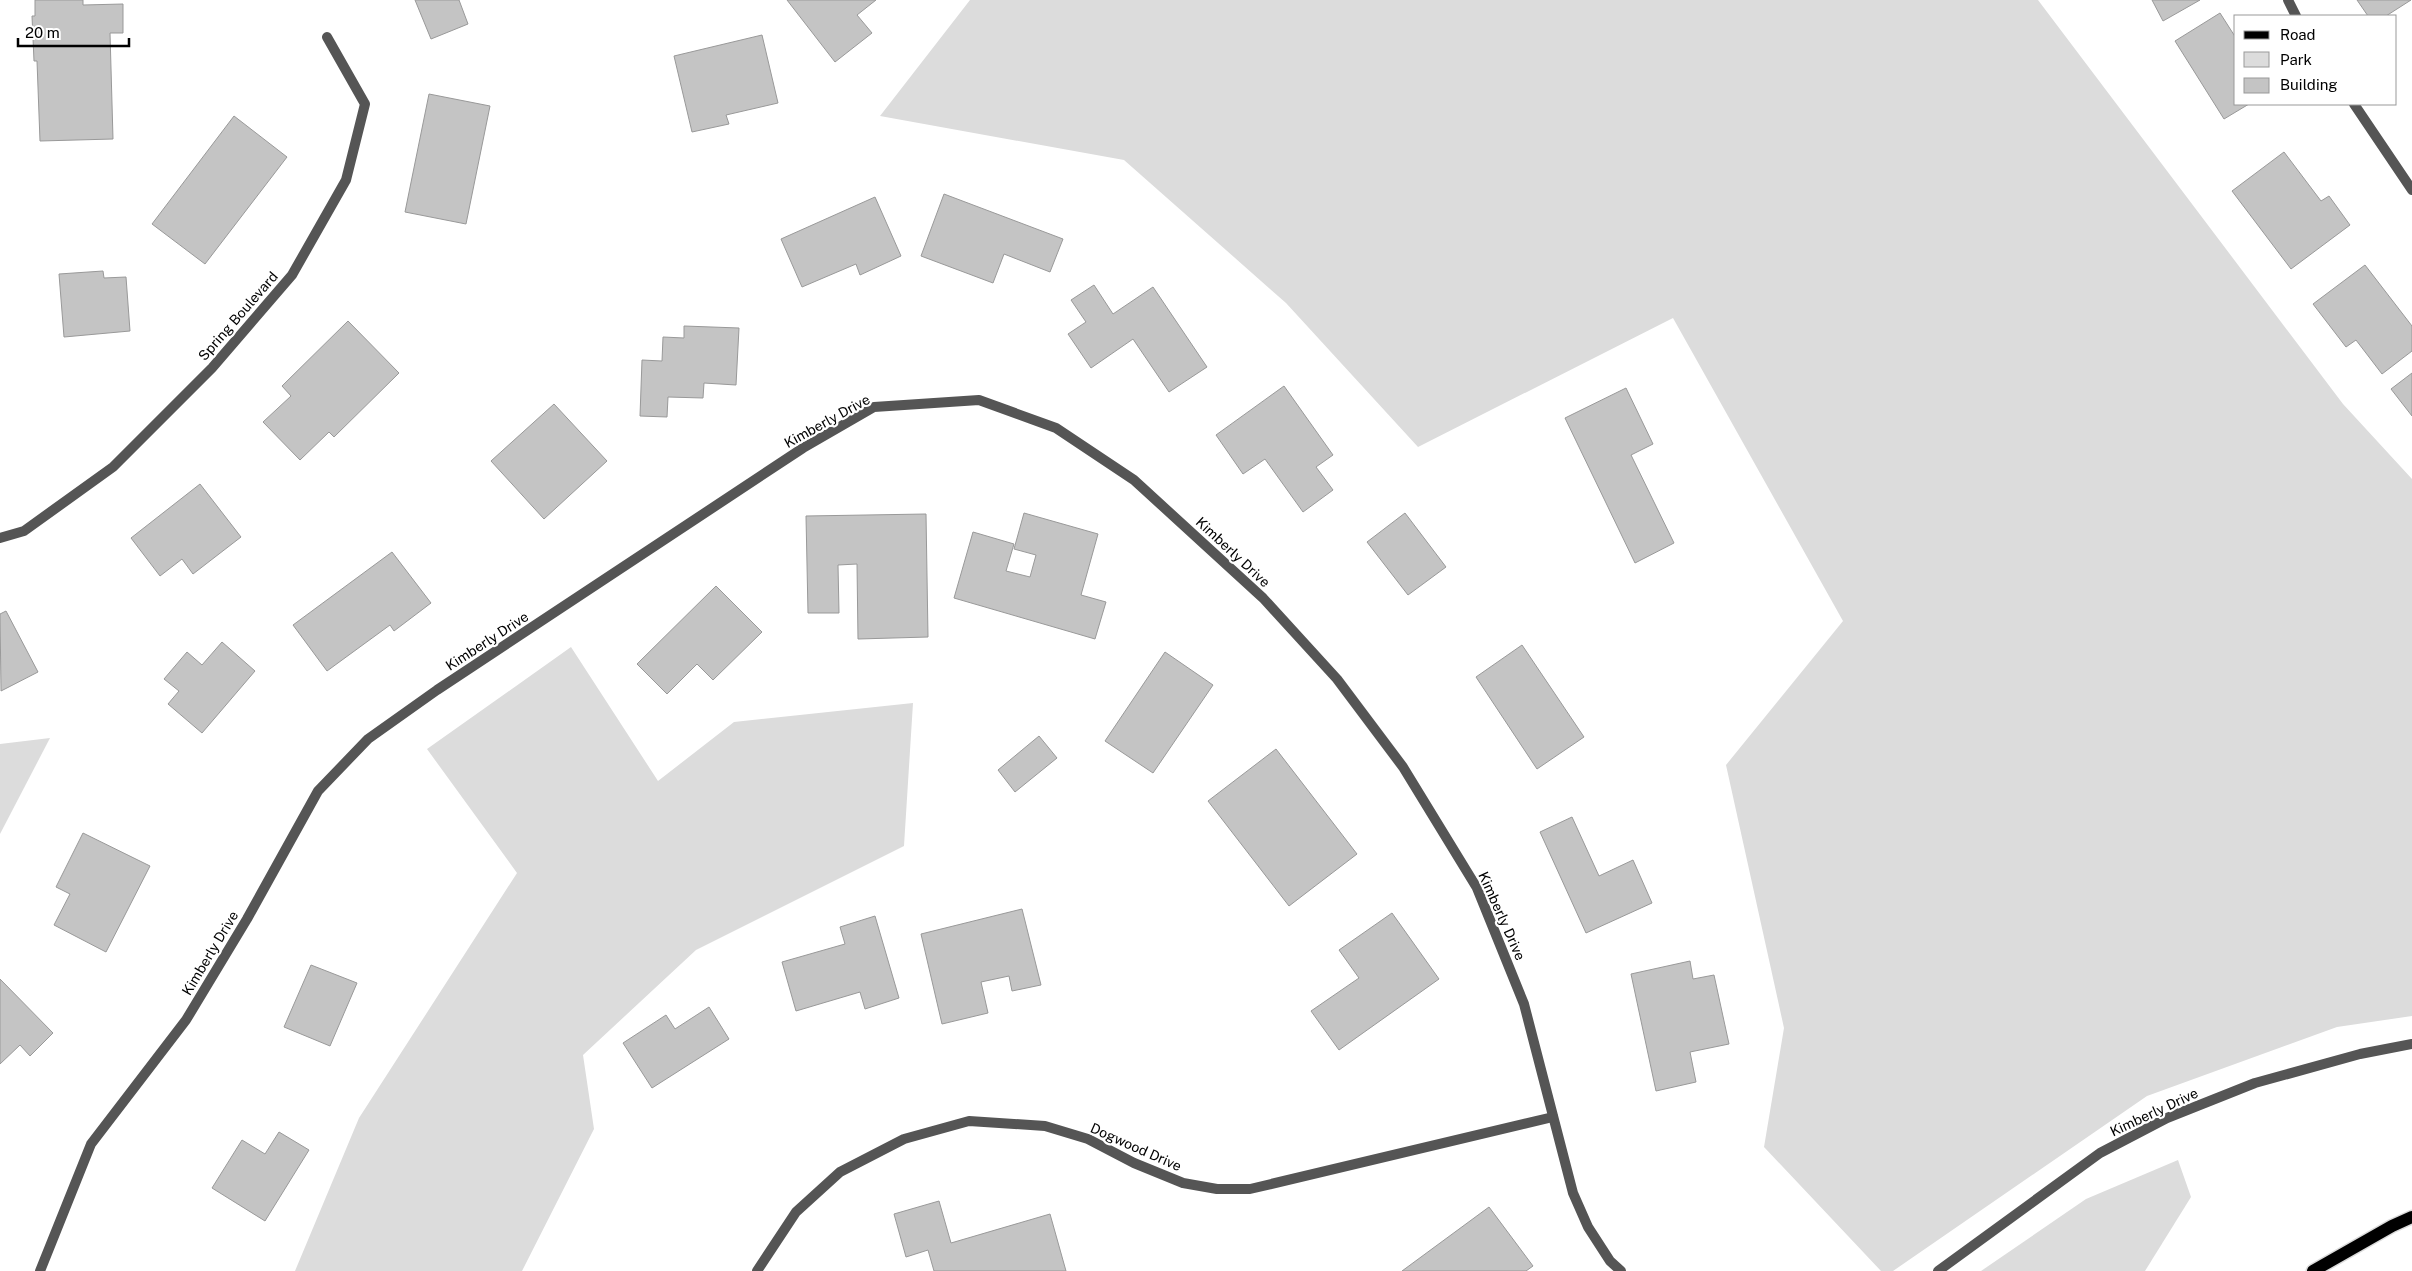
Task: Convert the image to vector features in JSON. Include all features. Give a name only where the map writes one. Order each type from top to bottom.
[{"type":"main road","points":[[2313,1271],[2392,1226],[2412,1217]]},
{"type":"street","points":[[2288,0],[2296,15]]},
{"type":"street","name":"Spring Boulevard","points":[[0,538],[24,531],[113,467],[212,368],[292,275],[346,180],[364,104],[327,37]]},
{"type":"street","points":[[2355,105],[2412,190]]},
{"type":"street","name":"Kimberly Drive","points":[[40,1271],[91,1144],[186,1020],[247,919],[318,791],[368,739],[437,690],[803,448],[874,407],[979,400],[1056,428],[1134,480],[1263,598],[1337,679],[1392,752],[1477,888],[1524,1004],[1574,1193],[1588,1227],[1610,1261],[1621,1271]]},
{"type":"street","name":"Kimberly Drive","points":[[1938,1271],[2100,1153],[2166,1118],[2255,1084],[2360,1054],[2412,1044]]},
{"type":"street","name":"Dogwood Drive","points":[[757,1271],[796,1212],[840,1172],[904,1139],[969,1121],[1045,1126],[1088,1139],[1134,1163],[1184,1184],[1217,1189],[1250,1189],[1553,1117]]},
{"type":"green space","points":[[970,0],[2038,0],[2343,404],[2412,479],[2412,1016],[2337,1027],[2147,1096],[1893,1271],[1881,1271],[1764,1147],[1784,1028],[1726,765],[1843,621],[1673,318],[1418,447],[1286,303],[1124,160],[880,116]]},
{"type":"green space","points":[[571,647],[658,781],[734,722],[913,703],[904,846],[696,950],[583,1055],[594,1129],[522,1271],[295,1271],[359,1118],[517,873],[427,749]]},
{"type":"green space","points":[[50,738],[0,834],[0,744]]},
{"type":"green space","points":[[2178,1160],[2191,1197],[2145,1271],[1981,1271],[2086,1199]]},
{"type":"building","points":[[35,0],[83,0],[83,5],[123,4],[123,33],[110,33],[113,139],[40,141],[37,61],[34,61],[32,16],[35,16]]},
{"type":"building","points":[[415,0],[459,0],[468,24],[431,39]]},
{"type":"building","points":[[787,0],[876,0],[857,15],[872,33],[835,62]]},
{"type":"building","points":[[2152,0],[2200,0],[2163,21]]},
{"type":"building","points":[[2357,0],[2411,0],[2388,15],[2367,15]]},
{"type":"building","points":[[2220,13],[2234,35],[2234,105],[2247,105],[2224,119],[2175,41]]},
{"type":"building","points":[[762,35],[778,103],[726,115],[729,124],[692,132],[674,56]]},
{"type":"building","points":[[429,94],[490,106],[466,224],[405,212]]},
{"type":"building","points":[[234,116],[287,157],[205,264],[152,224]]},
{"type":"building","points":[[2284,152],[2321,201],[2329,196],[2350,225],[2291,269],[2232,191]]},
{"type":"building","points":[[944,194],[1063,239],[1050,272],[1004,254],[993,283],[921,256]]},
{"type":"building","points":[[875,197],[901,256],[860,275],[856,264],[802,287],[781,239]]},
{"type":"building","points":[[2365,265],[2412,326],[2412,351],[2382,374],[2356,340],[2346,347],[2313,304]]},
{"type":"building","points":[[103,271],[104,278],[126,277],[130,331],[64,337],[59,274]]},
{"type":"building","points":[[1094,285],[1113,314],[1153,287],[1207,367],[1169,392],[1133,339],[1091,368],[1068,334],[1086,322],[1071,300]]},
{"type":"building","points":[[348,321],[399,373],[334,437],[329,432],[300,460],[263,422],[291,396],[282,386]]},
{"type":"building","points":[[684,326],[739,328],[736,385],[704,383],[703,398],[668,397],[667,417],[640,416],[642,360],[662,361],[663,337],[684,338]]},
{"type":"building","points":[[2412,373],[2412,416],[2391,389]]},
{"type":"building","points":[[1284,386],[1333,455],[1316,467],[1333,490],[1303,512],[1265,459],[1243,474],[1216,435]]},
{"type":"building","points":[[1626,388],[1653,444],[1631,455],[1674,543],[1635,563],[1565,418]]},
{"type":"building","points":[[554,404],[607,461],[544,519],[491,461]]},
{"type":"building","points":[[200,484],[241,537],[193,574],[182,559],[160,576],[131,538]]},
{"type":"building","points":[[1024,513],[1098,534],[1081,595],[1106,602],[1095,639],[954,598],[973,532],[1014,544],[1006,571],[1030,577],[1036,555],[1014,549]]},
{"type":"building","points":[[1405,513],[1446,567],[1408,595],[1367,542]]},
{"type":"building","points":[[926,514],[928,637],[858,639],[857,564],[838,565],[839,613],[808,613],[806,516]]},
{"type":"building","points":[[392,552],[431,603],[394,631],[390,625],[327,671],[293,625]]},
{"type":"building","points":[[716,586],[762,632],[713,680],[697,664],[667,694],[637,664]]},
{"type":"building","points":[[6,611],[38,672],[1,691],[0,614]]},
{"type":"building","points":[[222,642],[255,671],[202,733],[168,704],[179,691],[164,679],[187,652],[202,665]]},
{"type":"building","points":[[1522,645],[1584,737],[1537,769],[1476,677]]},
{"type":"building","points":[[1165,652],[1213,685],[1153,773],[1105,741]]},
{"type":"building","points":[[1039,736],[1057,758],[1015,792],[998,770]]},
{"type":"building","points":[[1276,749],[1357,854],[1289,906],[1208,801]]},
{"type":"building","points":[[1572,817],[1599,876],[1633,860],[1652,903],[1586,933],[1540,832]]},
{"type":"building","points":[[83,833],[150,866],[106,952],[54,925],[70,894],[56,887]]},
{"type":"building","points":[[1022,909],[1041,985],[1012,991],[1009,976],[981,982],[988,1013],[942,1024],[921,934]]},
{"type":"building","points":[[1392,913],[1439,979],[1339,1050],[1311,1011],[1359,978],[1339,950]]},
{"type":"building","points":[[875,916],[899,998],[865,1009],[860,992],[796,1011],[782,962],[845,944],[840,927]]},
{"type":"building","points":[[1690,961],[1693,979],[1714,975],[1729,1044],[1690,1052],[1696,1082],[1656,1091],[1631,974]]},
{"type":"building","points":[[311,965],[357,983],[330,1046],[284,1027]]},
{"type":"building","points":[[0,979],[53,1033],[30,1056],[20,1045],[0,1064]]},
{"type":"building","points":[[709,1007],[729,1039],[652,1088],[623,1043],[666,1015],[675,1029]]},
{"type":"building","points":[[279,1132],[309,1150],[265,1221],[212,1188],[242,1140],[265,1154]]},
{"type":"building","points":[[939,1201],[951,1243],[1050,1214],[1066,1271],[934,1271],[928,1250],[906,1257],[894,1214]]},
{"type":"building","points":[[1489,1207],[1533,1266],[1526,1271],[1402,1271]]}]
